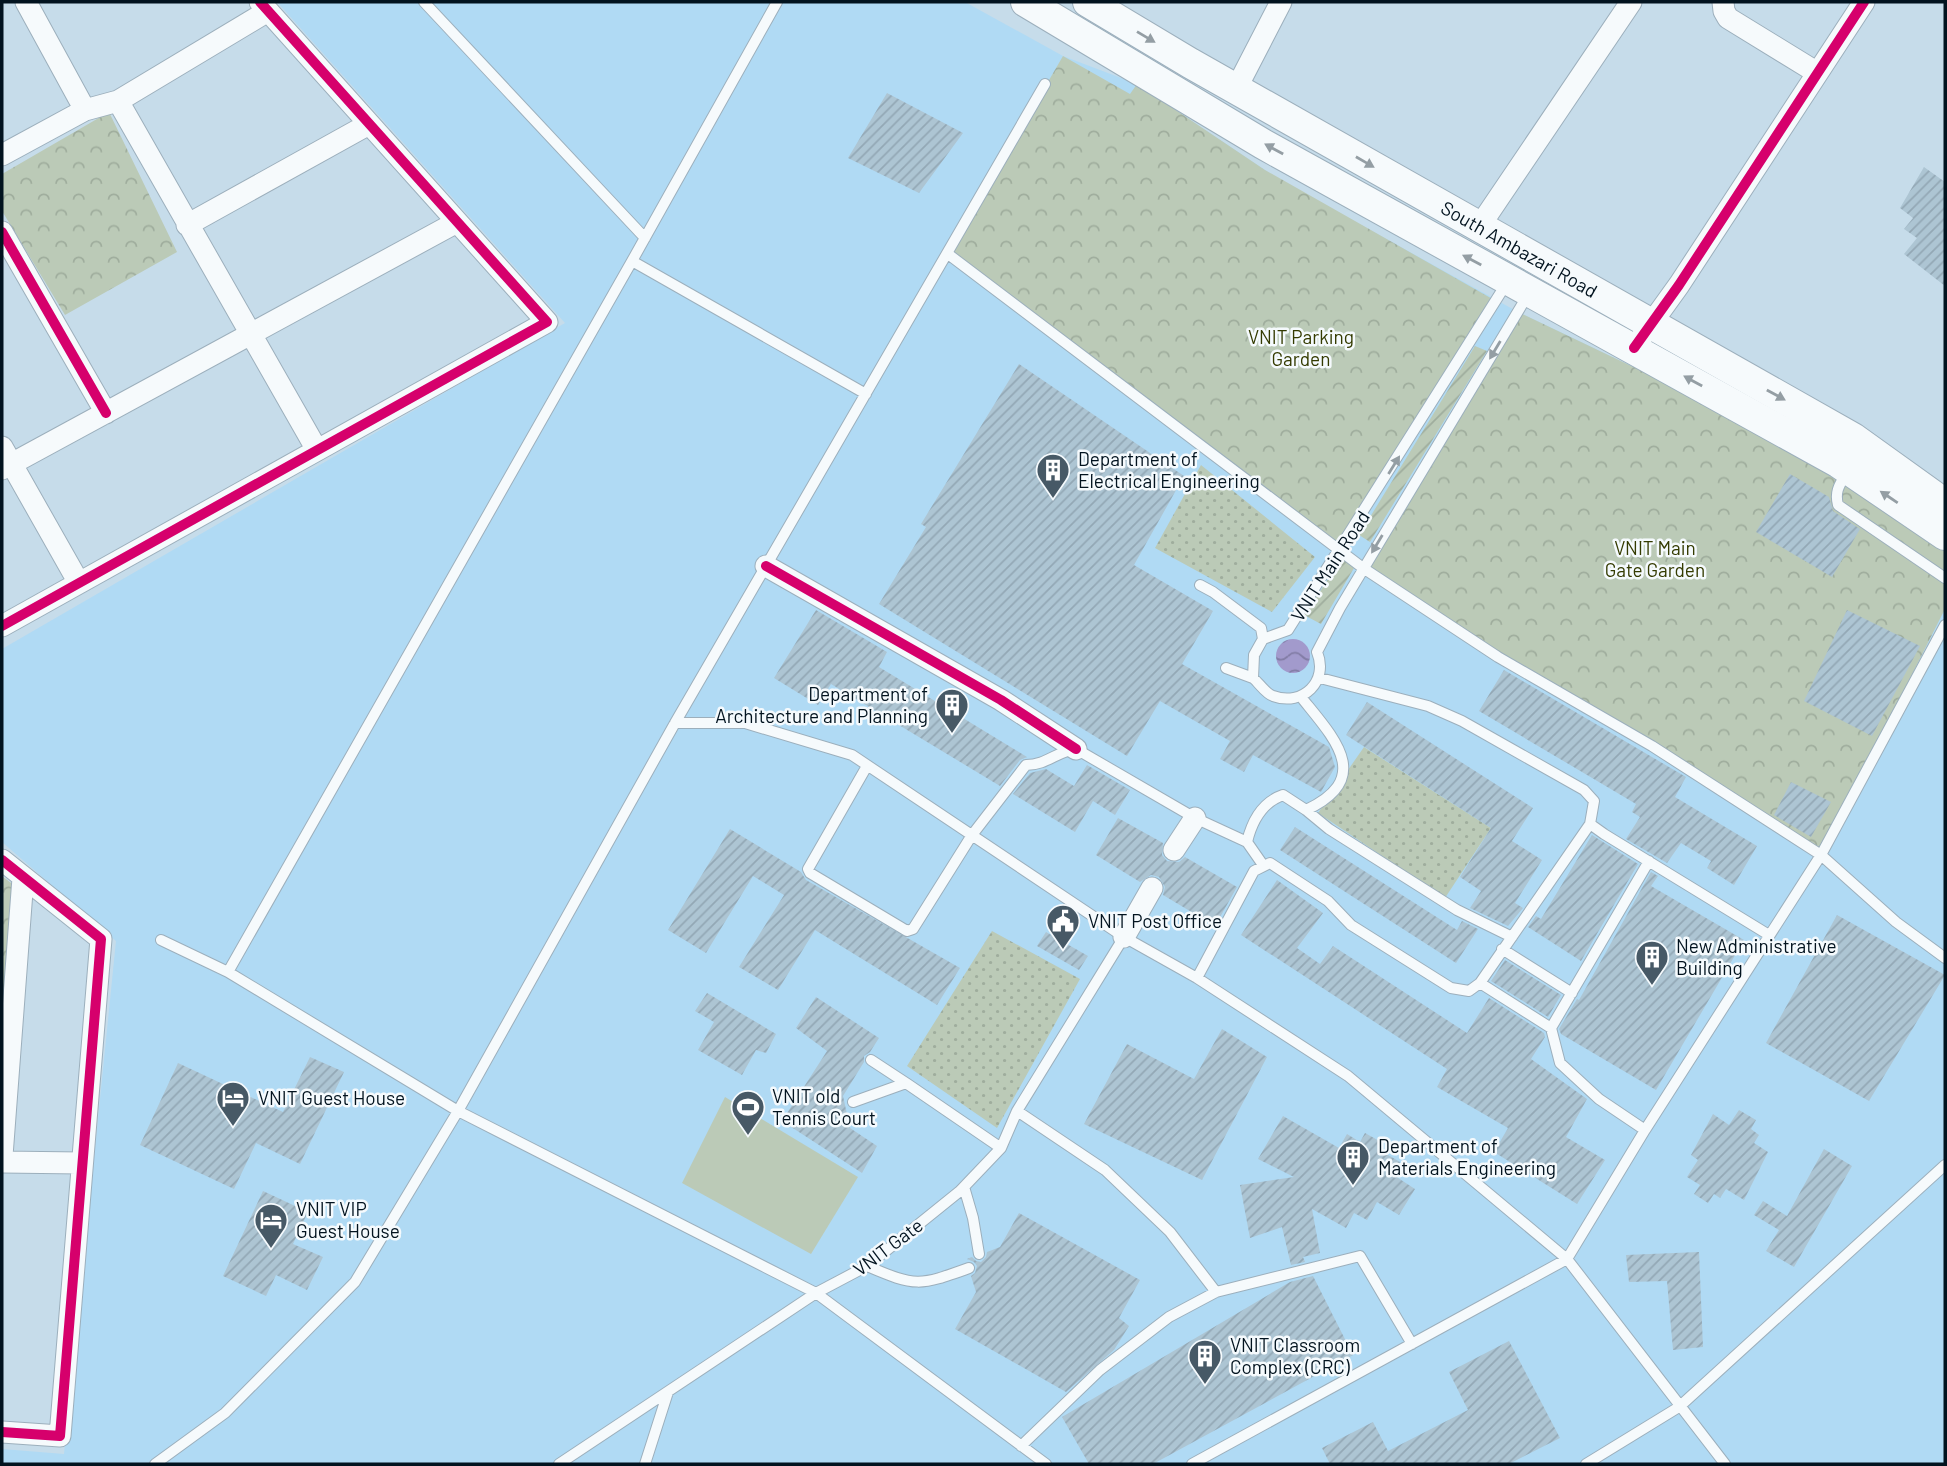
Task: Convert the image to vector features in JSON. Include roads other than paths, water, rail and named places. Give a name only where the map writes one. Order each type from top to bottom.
[{"type":"main road","points":[[1026,2],[1263,144],[1519,285],[1642,336],[1945,536]]},
{"type":"main road","name":"South Ambazari Road","points":[[1088,2],[1479,227],[1642,336],[1853,438],[1940,491]]},
{"type":"street","points":[[26,2],[85,110]]},
{"type":"street","points":[[1236,89],[1281,2]]},
{"type":"street","points":[[1479,227],[1631,2]]},
{"type":"street","points":[[1723,2],[1728,18],[1816,72]]},
{"type":"street","points":[[1642,336],[1679,285],[1864,2]]},
{"type":"street","points":[[2,155],[85,110],[118,101],[264,6],[547,322],[2,626]]},
{"type":"street","points":[[118,101],[249,335],[317,450]]},
{"type":"street","points":[[187,225],[369,124]]},
{"type":"street","points":[[79,583],[5,460],[106,413],[457,222]]},
{"type":"street","points":[[2,232],[106,413]]},
{"type":"street","points":[[766,566],[1002,700],[1076,749]]},
{"type":"street","points":[[1174,850],[1195,818]]},
{"type":"street","points":[[2,860],[101,939],[60,1436],[2,1432]]},
{"type":"street","points":[[2,1156],[5,1062],[23,878]]},
{"type":"street","points":[[1125,937],[1152,888]]},
{"type":"street","points":[[2,1161],[81,1163]]},
{"type":"lane","points":[[424,2],[645,238]]},
{"type":"lane","points":[[228,972],[777,2]]},
{"type":"lane","points":[[155,1464],[225,1413],[355,1282],[458,1111],[675,723],[1045,84]]},
{"type":"lane","points":[[948,254],[1363,568],[1498,657],[1652,746],[1821,855],[1896,922],[1945,958]]},
{"type":"lane","points":[[632,261],[866,394]]},
{"type":"lane","name":"VNIT Main Road","points":[[1263,639],[1288,630],[1519,285]]},
{"type":"lane","name":"VNIT Main Road","points":[[1320,678],[1321,660],[1317,652],[1519,285]]},
{"type":"lane","points":[[1848,470],[1835,495],[1838,505],[1945,578]]},
{"type":"lane","points":[[1200,585],[1261,628],[1263,639],[1254,655],[1253,678]]},
{"type":"lane","points":[[1192,1464],[1567,1259],[1645,1130],[1821,855],[1945,625]]},
{"type":"lane","points":[[1197,978],[1254,871],[1270,863],[1328,901],[1351,925],[1451,988],[1469,990],[1480,983],[1590,824],[1594,801],[1584,789],[1462,721],[1428,706],[1320,678],[1308,694],[1296,699],[1271,696],[1253,678],[1226,668]]},
{"type":"lane","points":[[1301,697],[1334,739],[1342,755],[1342,779],[1328,799],[1306,810]]},
{"type":"lane","points":[[675,723],[745,723],[852,755],[1125,937],[1197,978],[1348,1076],[1567,1259],[1725,1464]]},
{"type":"lane","points":[[867,766],[808,869],[810,873],[907,931],[913,929],[972,835],[1026,765],[1038,765],[1067,750],[1076,749],[1195,818],[1247,842],[1263,865]]},
{"type":"lane","points":[[1247,842],[1250,830],[1268,800],[1283,795],[1329,829],[1457,910],[1511,937]]},
{"type":"lane","points":[[1590,824],[1769,935]]},
{"type":"lane","points":[[1551,1028],[1649,862]]},
{"type":"lane","name":"VNIT Gate","points":[[559,1464],[816,1293],[867,1266],[964,1187],[1001,1148],[1017,1111],[1125,937]]},
{"type":"lane","points":[[161,940],[228,972],[458,1111],[816,1293],[1046,1464]]},
{"type":"lane","points":[[1502,949],[1572,993]]},
{"type":"lane","points":[[1480,983],[1551,1028],[1560,1063],[1599,1099],[1645,1130]]},
{"type":"lane","points":[[871,1060],[1001,1148]]},
{"type":"lane","points":[[853,1102],[906,1083]]},
{"type":"lane","points":[[1017,1111],[1105,1170],[1170,1232],[1216,1292]]},
{"type":"lane","points":[[1586,1464],[1679,1407],[1945,1165]]},
{"type":"lane","points":[[964,1187],[979,1254]]},
{"type":"lane","points":[[1021,1446],[1100,1370],[1169,1317],[1216,1292],[1360,1256],[1412,1344]]},
{"type":"lane","points":[[867,1266],[903,1281],[929,1283],[969,1268]]},
{"type":"lane","points":[[645,1464],[668,1392]]},
{"type":"water","points":[[1293,639],[1305,644],[1310,656],[1305,668],[1293,673],[1281,668],[1276,656],[1281,644]]},
{"type":"place","name":"Department of Electrical Engineering","points":[[1053,500]]},
{"type":"place","name":"Department of Architecture and Planning","points":[[952,735]]},
{"type":"place","name":"VNIT Post Office","points":[[1063,951]]},
{"type":"place","name":"New Administrative Building","points":[[1652,987]]},
{"type":"place","name":"VNIT Guest House","points":[[233,1128]]},
{"type":"place","name":"VNIT old Tennis Court","points":[[748,1137]]},
{"type":"place","name":"Department of Materials Engineering","points":[[1353,1187]]},
{"type":"place","name":"VNIT VIP Guest House","points":[[271,1250]]},
{"type":"place","name":"VNIT Classroom Complex (CRC)","points":[[1205,1386]]},
{"type":"park label","name":"VNIT Parking Garden","points":[[1301,348]]},
{"type":"park label","name":"VNIT Main Gate Garden","points":[[1655,559]]}]
